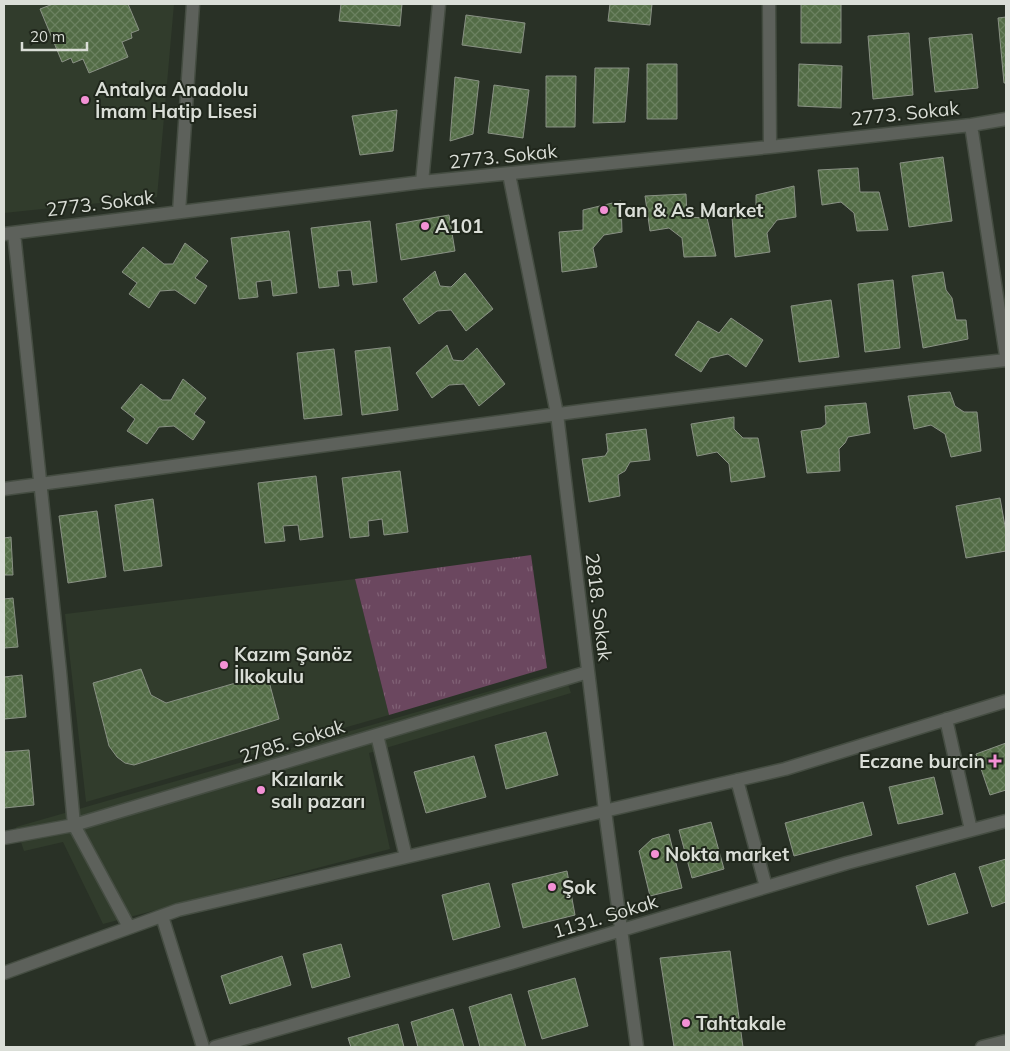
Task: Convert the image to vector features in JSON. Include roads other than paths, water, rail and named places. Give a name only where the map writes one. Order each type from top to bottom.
[{"type":"street","points":[[179,212],[194,4]]},
{"type":"street","points":[[422,182],[438,4]]},
{"type":"street","points":[[769,4],[770,147]]},
{"type":"street","name":"2773. Sokak","points":[[9,234],[422,182],[770,147],[971,125],[1006,119]]},
{"type":"street","points":[[971,125],[1006,356]]},
{"type":"street","name":"2818. Sokak","points":[[508,174],[557,414],[605,811],[637,1047]]},
{"type":"street","points":[[9,234],[60,671],[74,825],[129,927]]},
{"type":"street","points":[[4,489],[557,414],[893,372],[1006,360]]},
{"type":"street","name":"2785. Sokak","points":[[4,838],[74,825],[588,672]]},
{"type":"street","points":[[4,973],[178,910],[784,769],[1006,701]]},
{"type":"street","points":[[946,720],[971,830]]},
{"type":"street","points":[[377,735],[406,857]]},
{"type":"street","points":[[737,780],[766,887]]},
{"type":"street","name":"1131. Sokak","points":[[215,1047],[847,863],[1006,821]]},
{"type":"street","points":[[162,916],[203,1047]]},
{"type":"street","points":[[982,1047],[1006,1041]]},
{"type":"place","name":"Antalya Anadolu İmam Hatip Lisesi","points":[[85,100]]},
{"type":"place","name":"Tan & As Market","points":[[604,210]]},
{"type":"place","name":"A101","points":[[425,226]]},
{"type":"place","name":"Kazım Şanöz İlkokulu","points":[[224,665]]},
{"type":"place","name":"Eczane burcin","points":[[995,761]]},
{"type":"place","name":"Kızılarık salı pazarı","points":[[261,790]]},
{"type":"place","name":"Nokta market","points":[[655,854]]},
{"type":"place","name":"Şok","points":[[552,887]]},
{"type":"place","name":"Tahtakale","points":[[686,1023]]}]
